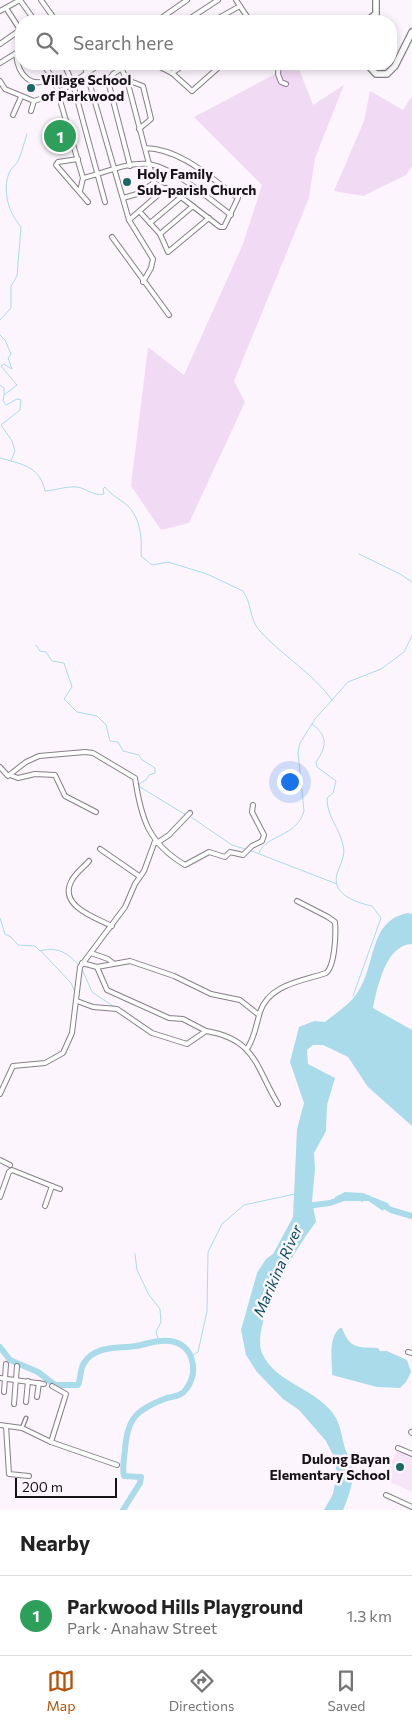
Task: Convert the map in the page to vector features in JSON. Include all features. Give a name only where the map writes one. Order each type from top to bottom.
[{"type":"main road","points":[[375,15],[376,0]]},
{"type":"main road","points":[[397,62],[412,32]]},
{"type":"main road","points":[[373,70],[379,76],[387,74],[391,70]]},
{"type":"street","points":[[0,11],[20,0],[30,15]]},
{"type":"street","points":[[41,0],[52,15]]},
{"type":"street","points":[[166,15],[187,0]]},
{"type":"street","points":[[195,15],[218,0]]},
{"type":"street","points":[[236,0],[245,15]]},
{"type":"street","points":[[224,15],[240,6]]},
{"type":"street","points":[[6,8],[15,22]]},
{"type":"street","points":[[0,44],[15,35]]},
{"type":"street","points":[[0,63],[15,55]]},
{"type":"street","points":[[20,70],[24,77],[38,84],[52,78]]},
{"type":"street","points":[[47,70],[58,93],[78,159],[83,178],[80,192]]},
{"type":"street","points":[[67,70],[73,84],[105,202]]},
{"type":"street","points":[[87,70],[129,220],[153,259],[151,268],[143,282]]},
{"type":"street","points":[[0,81],[4,89],[34,101],[58,93],[92,70]]},
{"type":"street","points":[[120,70],[111,77],[108,85],[130,166]]},
{"type":"street","points":[[123,70],[128,80],[154,183]]},
{"type":"street","points":[[168,70],[192,91],[216,70]]},
{"type":"street","points":[[172,74],[177,70]]},
{"type":"street","points":[[279,70],[281,82],[286,84]]},
{"type":"street","points":[[128,80],[143,86],[150,108],[151,118],[139,129]]},
{"type":"street","points":[[12,115],[20,96]]},
{"type":"street","points":[[31,111],[34,101]]},
{"type":"street","points":[[145,148],[166,150],[184,159],[239,199],[223,228],[181,197],[154,183]]},
{"type":"street","points":[[78,159],[58,162],[56,166],[88,202]]},
{"type":"street","points":[[83,178],[130,166],[149,164],[194,187],[231,215]]},
{"type":"street","points":[[123,198],[138,194],[154,183]]},
{"type":"street","points":[[129,220],[166,188]]},
{"type":"street","points":[[150,223],[181,197]]},
{"type":"street","points":[[160,234],[193,206]]},
{"type":"street","points":[[140,212],[160,234],[168,252],[209,218]]},
{"type":"street","points":[[112,237],[143,282],[169,315]]},
{"type":"street","points":[[10,775],[26,762],[39,756],[93,753],[134,778],[142,814],[156,842],[185,866],[209,852],[225,857],[230,852],[243,855],[264,839],[252,812],[253,805]]},
{"type":"street","points":[[0,767],[6,775],[18,778],[35,774],[55,775],[65,796],[96,812]]},
{"type":"street","points":[[0,1094],[13,1066],[45,1062],[63,1053],[70,1040],[82,963],[125,907],[156,842],[169,835],[190,813]]},
{"type":"street","points":[[100,849],[139,876]]},
{"type":"street","points":[[89,861],[71,882],[70,898],[84,912],[112,926]]},
{"type":"street","points":[[247,1049],[256,1032],[262,1007],[279,988],[326,973],[331,968],[335,922],[297,901]]},
{"type":"street","points":[[91,953],[108,959],[112,963]]},
{"type":"street","points":[[82,963],[97,967],[130,961],[167,973],[212,994],[240,1000],[259,1015]]},
{"type":"street","points":[[97,967],[106,990],[169,1018],[183,1019],[206,1031],[229,1038],[247,1049],[266,1077],[278,1104]]},
{"type":"street","points":[[77,1001],[93,1007],[117,1009],[152,1033],[187,1044],[206,1031]]},
{"type":"street","points":[[0,1160],[10,1165]]},
{"type":"street","points":[[0,1197],[10,1171],[60,1189]]},
{"type":"street","points":[[45,1206],[52,1186]]},
{"type":"street","points":[[4,1392],[2,1378],[6,1364]]},
{"type":"street","points":[[14,1404],[17,1366]]},
{"type":"street","points":[[2,1378],[44,1384]]},
{"type":"street","points":[[26,1402],[28,1381]]},
{"type":"street","points":[[38,1397],[39,1383]]},
{"type":"street","points":[[51,1442],[66,1394],[52,1386]]},
{"type":"street","points":[[22,1428],[26,1418]]},
{"type":"street","points":[[0,1425],[22,1428],[51,1442],[118,1465]]},
{"type":"street","points":[[6,1426],[9,1474],[29,1476]]},
{"type":"street","points":[[398,1448],[412,1454]]},
{"type":"street","points":[[386,1495],[412,1507]]},
{"type":"shaded area","points":[[283,70],[299,70],[313,105],[344,85],[315,158],[309,198],[234,381],[245,402],[189,523],[161,530],[131,486],[148,347],[184,375],[243,244],[262,185],[194,117]]},
{"type":"shaded area","points":[[370,91],[403,110],[412,96],[412,166],[406,175],[363,196],[334,191],[364,121]]},
{"type":"shaded area","name":"Dulong Bayan Elementary School","points":[[397,1451],[412,1456],[412,1492],[383,1479]]},
{"type":"water","name":"Marikina River","points":[[408,913],[412,914],[412,944],[403,946],[389,959],[380,979],[373,1008],[412,1030],[412,1126],[368,1087],[348,1057],[323,1045],[313,1045],[307,1050],[308,1064],[335,1078],[327,1105],[326,1131],[314,1153],[315,1169],[312,1201],[316,1222],[298,1248],[278,1285],[263,1323],[260,1340],[262,1353],[268,1364],[287,1380],[320,1400],[329,1408],[338,1422],[351,1462],[352,1481],[343,1510],[324,1510],[333,1494],[337,1472],[332,1453],[326,1441],[299,1410],[283,1399],[257,1372],[246,1355],[241,1330],[257,1273],[266,1259],[273,1254],[293,1217],[297,1129],[304,1103],[290,1062],[299,1027],[314,1021],[325,1022],[344,1008],[359,990],[364,980],[375,944],[386,924],[395,917]]},
{"type":"water","points":[[345,1192],[363,1193],[390,1204],[385,1206],[383,1211],[367,1200],[361,1202],[360,1196],[342,1197],[335,1201],[335,1197]]},
{"type":"water","points":[[342,1328],[351,1343],[359,1347],[378,1348],[380,1351],[387,1351],[407,1360],[411,1372],[406,1382],[400,1388],[377,1387],[332,1375],[333,1338]]},
{"type":"waterway","points":[[0,320],[11,308],[11,286],[17,276],[21,227],[10,209],[6,187],[7,180],[10,171],[18,161],[27,134]]},
{"type":"waterway","points":[[0,335],[5,340],[11,354],[8,358],[12,369],[4,364],[1,366],[17,385],[4,395],[3,401],[6,405],[17,399],[21,400],[20,410],[1,425],[12,441],[15,451],[11,461],[24,465],[34,471],[41,479],[45,491],[77,487],[100,495],[104,494],[103,489],[105,487],[133,512],[141,537],[141,556],[152,565],[168,562],[207,574],[243,591],[259,630],[306,672],[332,700]]},
{"type":"waterway","points":[[0,385],[4,388],[4,394]]},
{"type":"waterway","points":[[0,458],[11,461]]},
{"type":"waterway","points":[[359,554],[412,582]]},
{"type":"waterway","points":[[259,853],[262,847],[295,826],[304,811],[298,752],[300,743],[315,719],[348,682],[381,669],[404,652],[412,636]]},
{"type":"waterway","points":[[36,645],[40,651],[46,652],[52,661],[64,663],[72,687],[64,699],[77,712],[97,716],[106,725],[110,741],[118,742],[123,751],[139,755],[141,759],[155,768],[155,773],[149,775],[146,780],[139,784],[140,787],[186,815]]},
{"type":"waterway","points":[[312,724],[321,733],[324,742],[316,762],[317,767],[336,781],[333,793],[327,798],[329,811],[344,849],[337,874],[336,881],[338,887],[347,897],[372,906],[381,918],[353,996]]},
{"type":"waterway","points":[[191,817],[232,845],[245,849]]},
{"type":"waterway","points":[[249,850],[337,884]]},
{"type":"waterway","points":[[0,918],[5,934],[11,937],[18,945],[35,946],[40,951],[57,950],[67,954],[79,966]]},
{"type":"waterway","points":[[41,951],[71,983],[76,994]]},
{"type":"waterway","points":[[82,969],[92,992],[116,1008]]},
{"type":"waterway","points":[[192,1356],[198,1352],[207,1311],[208,1252],[222,1224],[244,1205],[295,1194]]},
{"type":"waterway","points":[[306,1206],[330,1203],[344,1198],[368,1198]]},
{"type":"waterway","points":[[379,1203],[391,1210],[412,1216]]},
{"type":"waterway","points":[[135,1254],[137,1270],[149,1295],[160,1309],[161,1322],[156,1332],[159,1341]]},
{"type":"waterway","points":[[0,1347],[10,1360],[38,1372],[55,1385],[78,1385],[84,1363],[94,1353],[107,1349],[136,1346],[157,1341],[170,1341],[178,1343],[189,1352],[192,1359],[193,1373],[185,1391],[148,1406],[131,1422],[126,1439],[123,1473],[124,1476],[141,1477],[140,1483],[123,1510]]},
{"type":"place","name":"Village School of Parkwood","points":[[31,88]]},
{"type":"place","name":"Parkwood Hills Playground","points":[[60,136]]},
{"type":"place","name":"Holy Family Sub-parish Church","points":[[127,182]]},
{"type":"place","name":"Dulong Bayan Elementary School","points":[[400,1467]]}]
